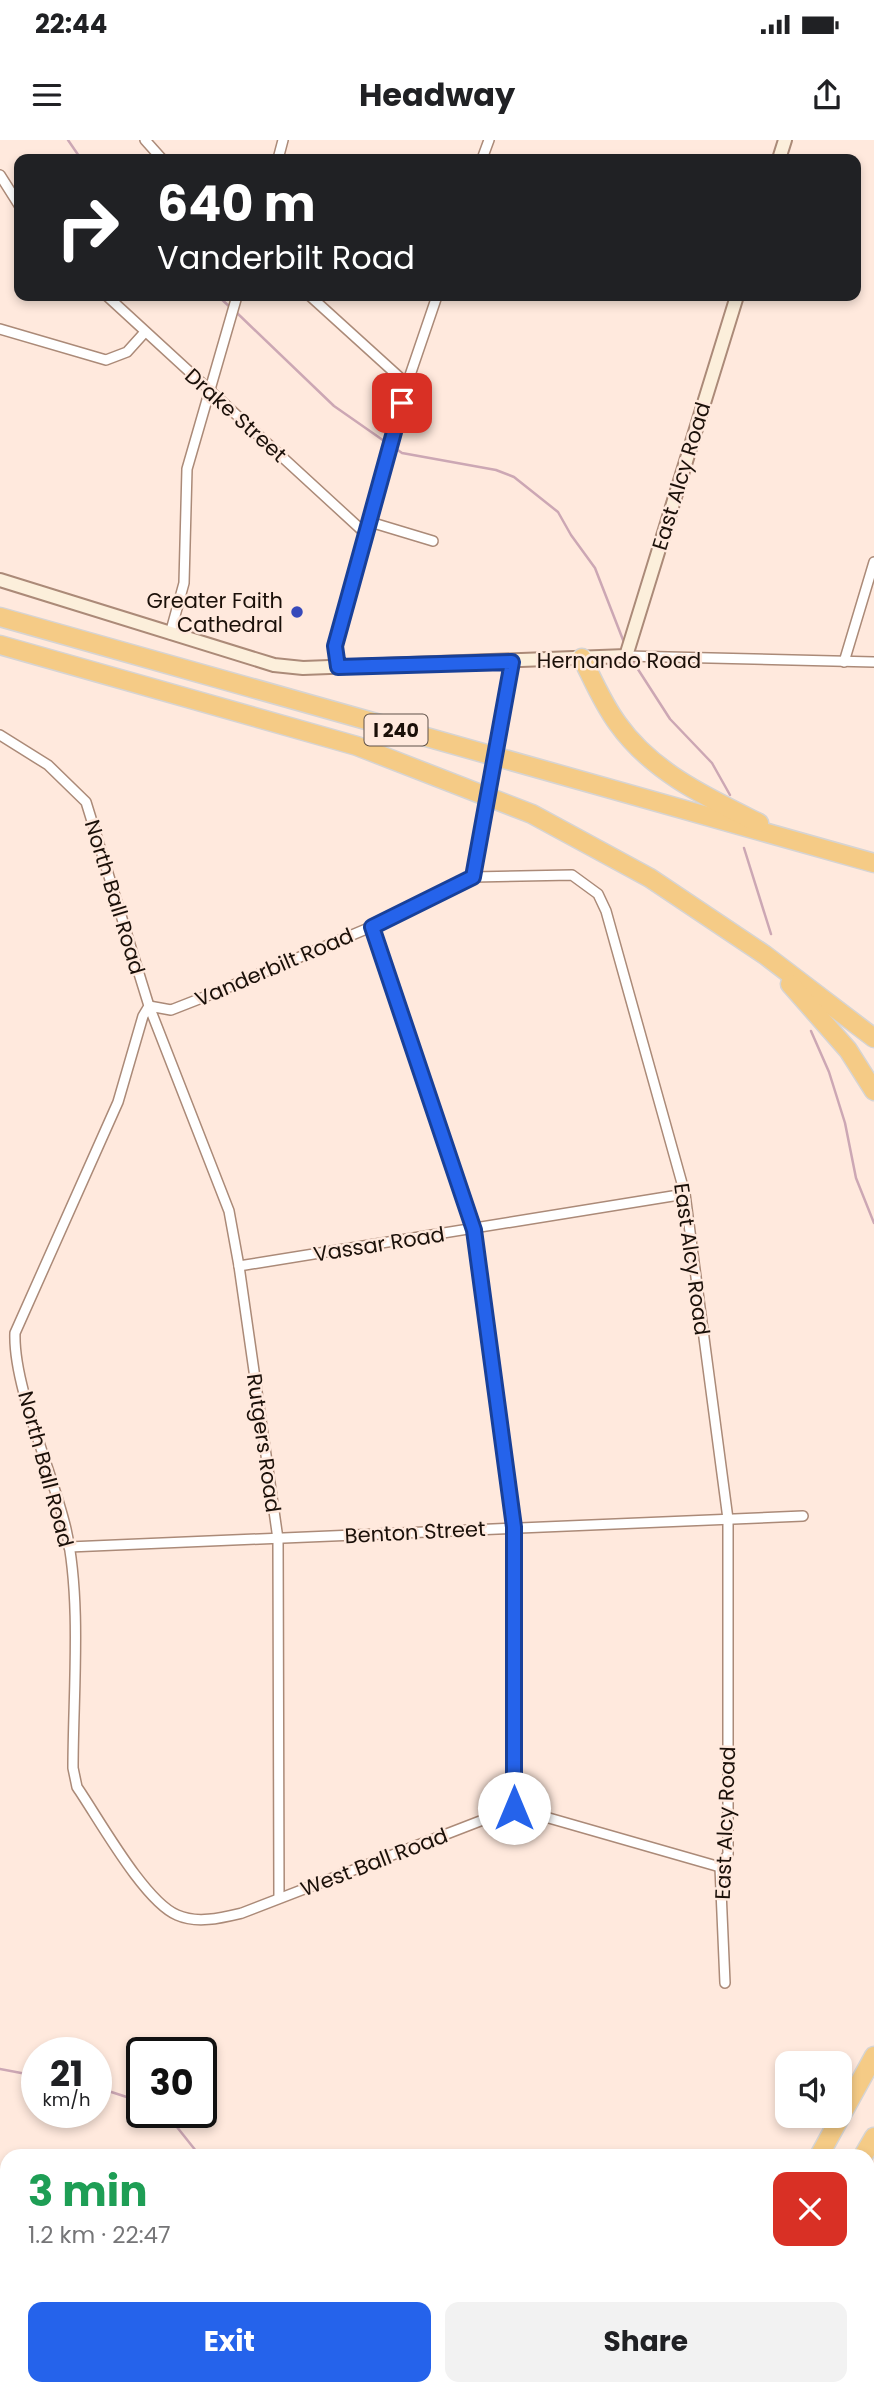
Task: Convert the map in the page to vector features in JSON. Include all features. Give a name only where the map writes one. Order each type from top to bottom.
[{"type":"highway","name":"I 240","points":[[0,617],[874,863]]},
{"type":"highway","name":"I 240","points":[[0,645],[356,746],[522,810],[650,878],[765,955],[874,1038]]},
{"type":"highway","points":[[582,658],[611,713],[644,753],[691,787],[793,840]]},
{"type":"highway","points":[[0,659],[78,667]]},
{"type":"highway","points":[[765,955],[848,1050],[874,1091]]},
{"type":"highway","points":[[823,2149],[874,2056]]},
{"type":"main road","name":"East Alcy Road","points":[[626,656],[735,301]]},
{"type":"main road","name":"Hernando Road","points":[[0,580],[274,665],[338,667],[626,656]]},
{"type":"street","points":[[145,140],[158,154]]},
{"type":"street","points":[[0,175],[14,197]]},
{"type":"street","name":"Drake Street","points":[[112,301],[366,534]]},
{"type":"street","points":[[170,634],[184,583],[187,468],[236,301]]},
{"type":"street","points":[[316,301],[407,384]]},
{"type":"street","points":[[338,667],[335,646],[407,384],[435,301]]},
{"type":"street","points":[[0,329],[106,360],[127,352],[145,332]]},
{"type":"street","points":[[370,522],[433,541]]},
{"type":"street","points":[[844,662],[874,562]]},
{"type":"street","name":"Hernando Road","points":[[626,656],[874,662]]},
{"type":"street","points":[[473,877],[512,662]]},
{"type":"street","name":"North Ball Road","points":[[0,735],[48,765],[86,802],[149,1006],[143,1016],[118,1102],[15,1333],[15,1347],[69,1547],[74,1594],[73,1768],[77,1787],[151,1896],[169,1911],[189,1918]]},
{"type":"street","name":"East Alcy Road","points":[[473,877],[572,875],[598,894],[685,1194],[727,1519],[728,1854],[720,1867],[725,1983]]},
{"type":"street","name":"Vanderbilt Road","points":[[149,1006],[171,1010],[372,927],[473,877]]},
{"type":"street","points":[[372,927],[474,1230],[514,1527],[514,1808],[720,1867]]},
{"type":"street","name":"Rutgers Road","points":[[149,1006],[229,1211],[239,1266],[278,1539],[279,1898]]},
{"type":"street","name":"Vassar Road","points":[[239,1266],[685,1194]]},
{"type":"street","name":"Benton Street","points":[[69,1547],[803,1516]]},
{"type":"street","name":"West Ball Road","points":[[189,1918],[215,1919],[242,1913],[514,1808]]},
{"type":"waterway","points":[[68,140],[78,154]]},
{"type":"waterway","points":[[223,301],[231,308]]},
{"type":"waterway","points":[[236,312],[334,406],[387,443]]},
{"type":"waterway","points":[[392,446],[402,453],[496,470],[514,477],[558,512],[595,568],[625,645]]},
{"type":"waterway","points":[[632,660],[670,719],[712,763],[730,795]]},
{"type":"waterway","points":[[744,848],[771,934]]},
{"type":"waterway","points":[[811,1031],[829,1072],[845,1123],[856,1178],[874,1223]]},
{"type":"waterway","points":[[0,2069],[21,2073]]},
{"type":"waterway","points":[[112,2092],[126,2097]]},
{"type":"waterway","points":[[178,2128],[194,2149]]},
{"type":"place","name":"Greater Faith Cathedral","points":[[297,612]]},
{"type":"route","points":[[402,403],[335,646],[338,667],[512,662],[473,877],[372,927],[474,1230],[514,1527],[514,1808]]}]
